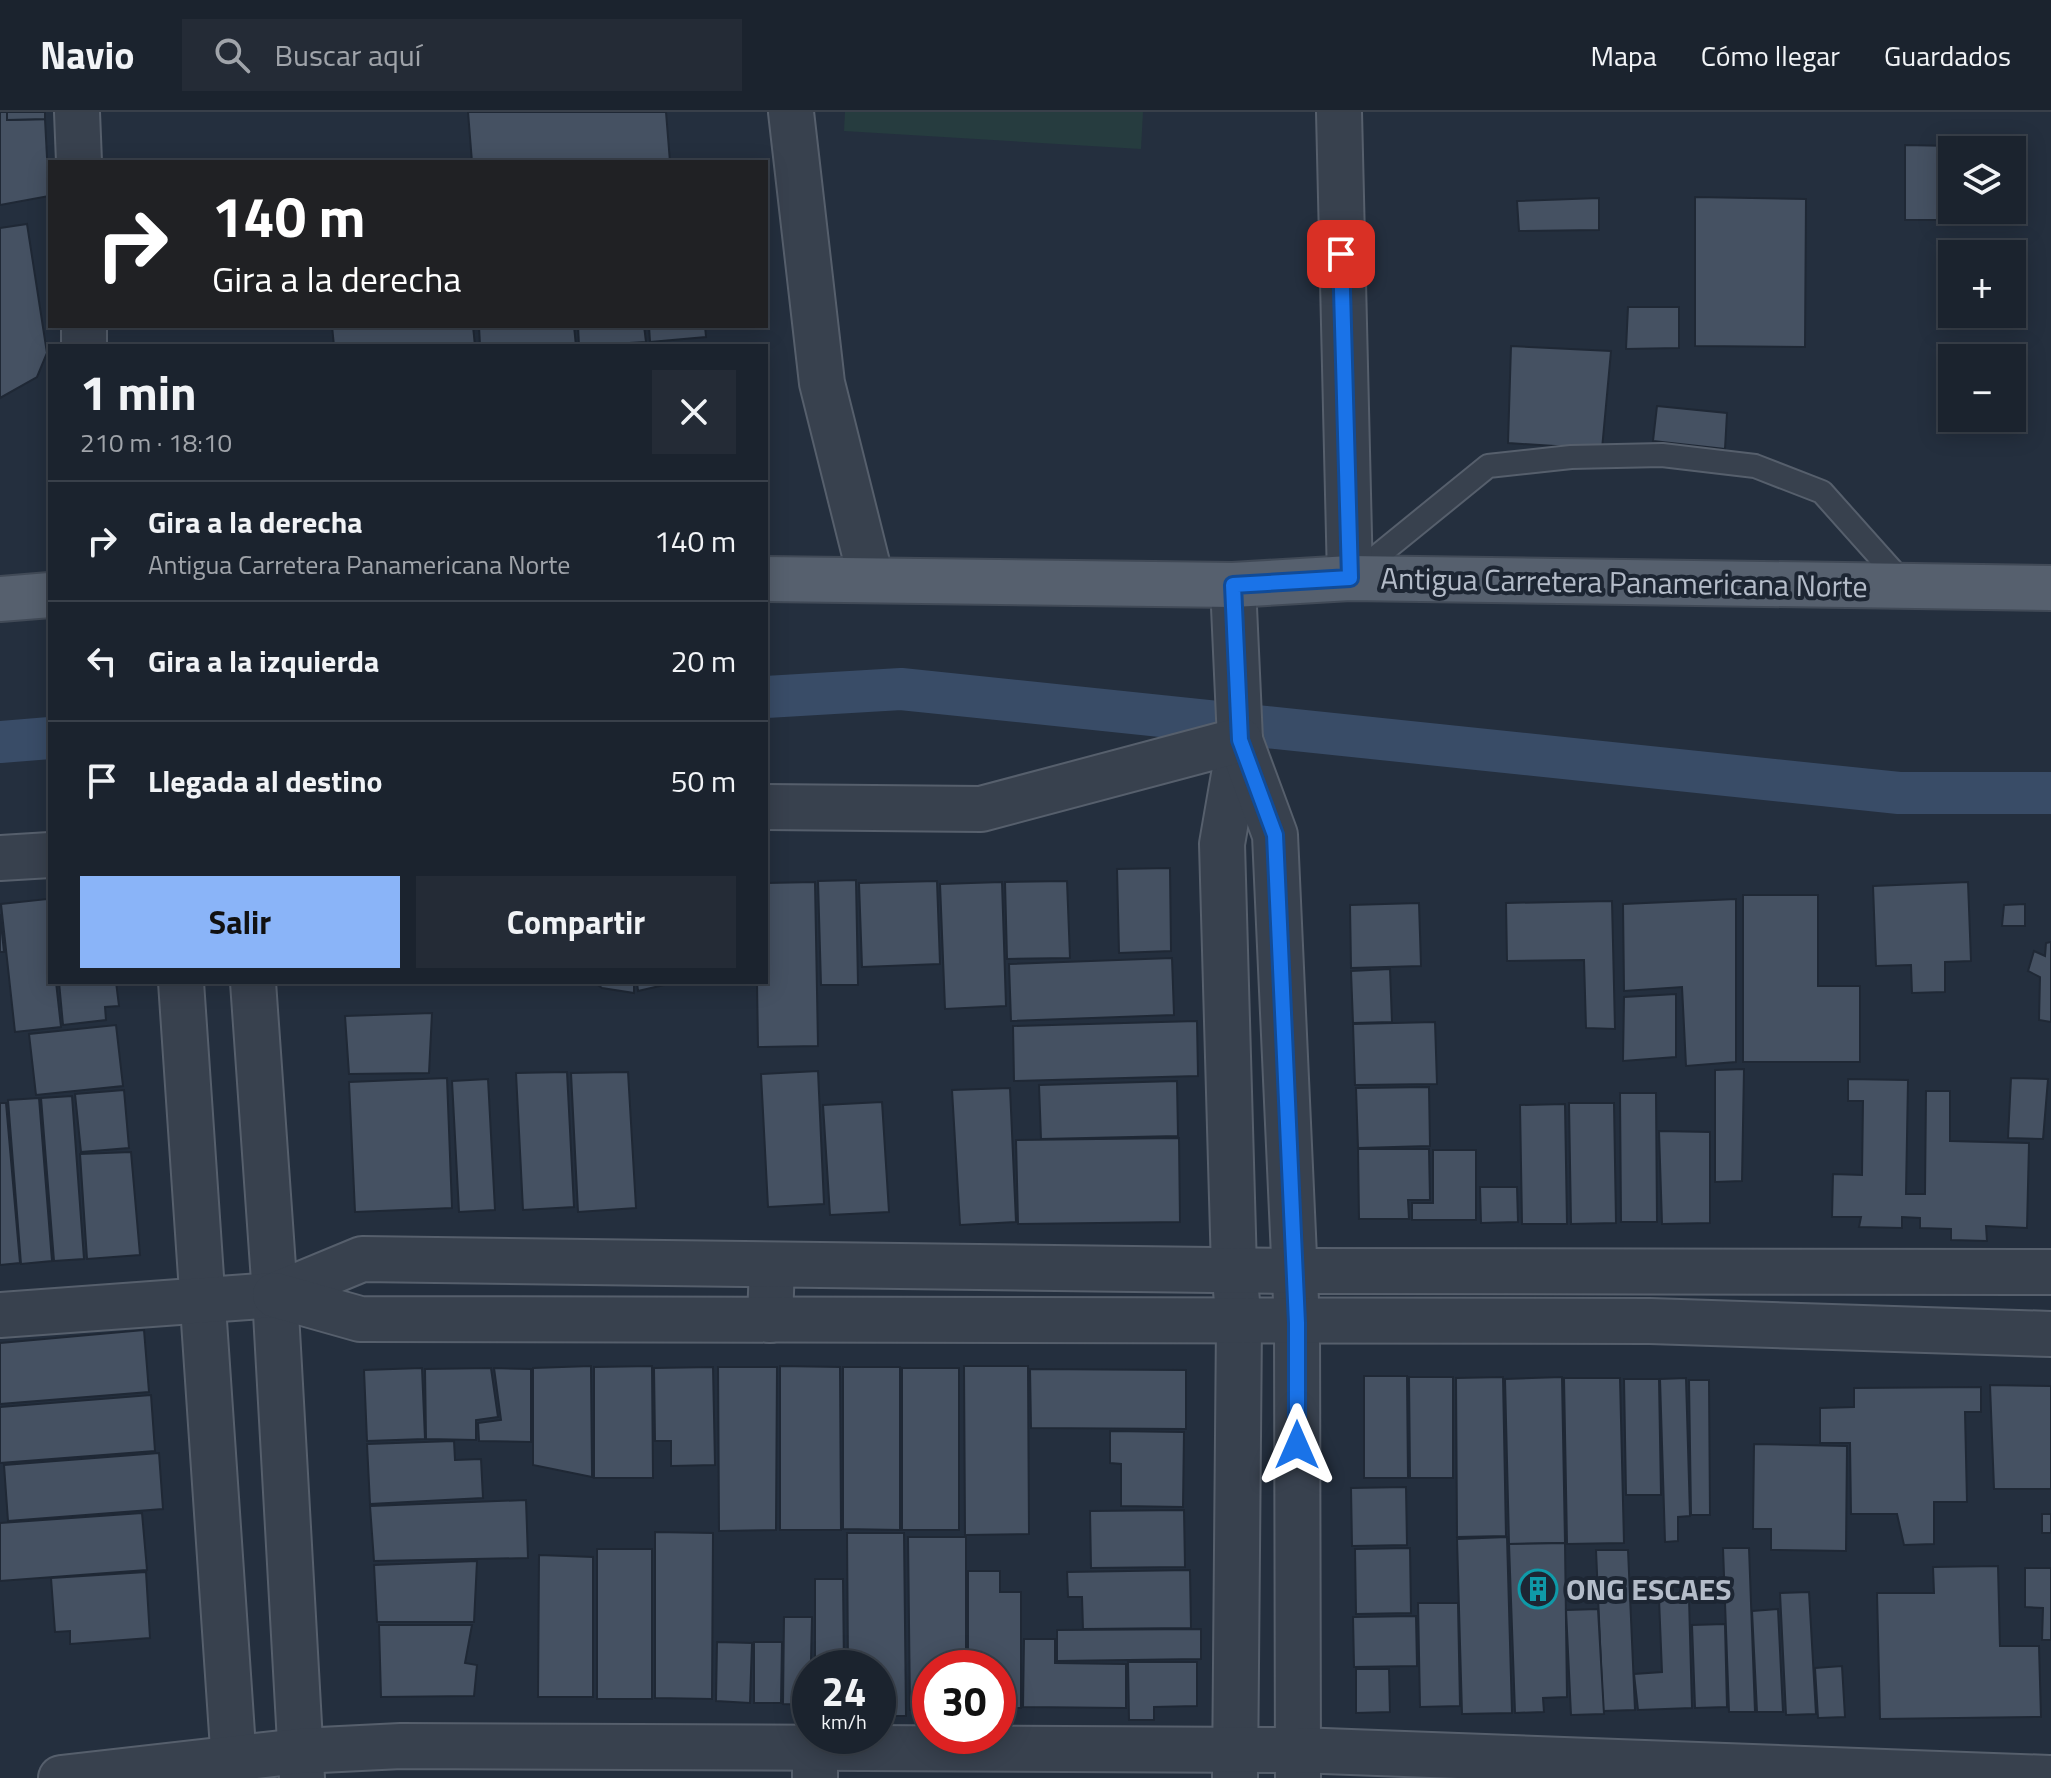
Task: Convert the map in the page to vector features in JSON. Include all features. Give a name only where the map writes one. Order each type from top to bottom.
[{"type":"main road","name":"Antigua Carretera Panamericana Norte","points":[[768,579],[1233,585],[1350,578],[2051,588]]},
{"type":"main road","points":[[0,599],[48,595]]},
{"type":"street","points":[[77,112],[79,160]]},
{"type":"street","points":[[791,112],[822,383],[871,579]]},
{"type":"street","points":[[1339,112],[1350,578]]},
{"type":"street","points":[[1233,585],[1240,740],[1222,844],[1234,1269],[1239,1323],[1235,1764]]},
{"type":"street","points":[[768,807],[981,809],[1240,740]]},
{"type":"street","points":[[1240,740],[1275,835],[1297,1323],[1297,1764]]},
{"type":"street","points":[[0,858],[48,855]]},
{"type":"street","points":[[181,984],[235,1768]]},
{"type":"street","points":[[253,984],[275,1295],[301,1764]]},
{"type":"street","points":[[0,1315],[275,1295],[362,1259],[1294,1271],[2051,1272]]},
{"type":"street","points":[[770,1320],[772,1265]]},
{"type":"street","points":[[275,1295],[360,1319],[1239,1323],[1650,1321],[2051,1334]]},
{"type":"street","points":[[61,1778],[301,1764],[401,1746],[815,1763],[1297,1764],[2049,1778]]},
{"type":"lane","points":[[1350,578],[1488,466],[1571,457],[1662,455],[1755,466],[1822,492],[1906,586]]},
{"type":"green space","points":[[845,112],[1143,112],[1141,149],[844,131]]},
{"type":"building","points":[[0,112],[7,112],[7,120],[45,119],[48,196],[0,205]]},
{"type":"building","points":[[7,112],[45,112],[45,119],[7,120]]},
{"type":"building","points":[[468,112],[666,112],[670,160],[472,160]]},
{"type":"building","points":[[1905,145],[1938,146],[1938,220],[1905,220]]},
{"type":"building","points":[[1695,197],[1806,199],[1805,347],[1695,346]]},
{"type":"building","points":[[1599,198],[1599,230],[1519,231],[1517,201]]},
{"type":"building","points":[[27,224],[47,353],[37,377],[0,398],[0,228]]},
{"type":"building","points":[[1628,307],[1679,307],[1679,348],[1626,349]]},
{"type":"building","points":[[332,328],[473,328],[475,344],[334,344]]},
{"type":"building","points":[[479,328],[574,328],[576,344],[480,344]]},
{"type":"building","points":[[578,328],[644,328],[646,342],[579,344]]},
{"type":"building","points":[[649,328],[705,328],[706,337],[650,342]]},
{"type":"building","points":[[1511,346],[1611,351],[1602,449],[1508,443]]},
{"type":"building","points":[[1657,406],[1727,413],[1725,449],[1653,441]]},
{"type":"building","points":[[1170,868],[1171,951],[1119,953],[1117,869]]},
{"type":"building","points":[[856,880],[858,985],[821,985],[818,881]]},
{"type":"building","points":[[937,881],[940,964],[862,967],[859,883]]},
{"type":"building","points":[[1067,881],[1070,958],[1007,959],[1005,882]]},
{"type":"building","points":[[815,882],[818,1046],[758,1047],[757,984],[768,984],[768,883]]},
{"type":"building","points":[[1002,882],[1006,1006],[945,1009],[940,884]]},
{"type":"building","points":[[1968,882],[1971,961],[1945,962],[1945,992],[1912,993],[1911,965],[1876,966],[1873,886]]},
{"type":"building","points":[[1743,895],[1818,895],[1818,986],[1860,986],[1860,1062],[1743,1062]]},
{"type":"building","points":[[47,899],[48,984],[56,984],[61,1027],[15,1032],[1,904]]},
{"type":"building","points":[[1736,899],[1736,1062],[1686,1066],[1682,987],[1624,991],[1623,904]]},
{"type":"building","points":[[1612,901],[1615,1029],[1586,1028],[1584,960],[1507,961],[1506,903]]},
{"type":"building","points":[[1419,903],[1421,966],[1351,968],[1350,905]]},
{"type":"building","points":[[2025,904],[2025,926],[2002,926],[2004,905]]},
{"type":"building","points":[[0,914],[4,952],[0,952]]},
{"type":"building","points":[[2051,942],[2051,1022],[2039,1020],[2040,977],[2028,971],[2034,951],[2045,956],[2046,943]]},
{"type":"building","points":[[1172,958],[1174,1015],[1011,1021],[1009,964]]},
{"type":"building","points":[[1390,969],[1392,1022],[1353,1023],[1351,971]]},
{"type":"building","points":[[59,984],[116,984],[119,1006],[105,1007],[106,1020],[63,1025]]},
{"type":"building","points":[[597,984],[634,984],[634,993],[602,988]]},
{"type":"building","points":[[637,984],[668,984],[638,991]]},
{"type":"building","points":[[1676,994],[1676,1057],[1623,1061],[1624,997]]},
{"type":"building","points":[[432,1013],[429,1073],[349,1074],[345,1016]]},
{"type":"building","points":[[1197,1021],[1198,1076],[1014,1081],[1013,1026]]},
{"type":"building","points":[[1435,1022],[1437,1084],[1355,1085],[1353,1024]]},
{"type":"building","points":[[116,1025],[123,1086],[36,1095],[29,1034]]},
{"type":"building","points":[[1744,1069],[1742,1181],[1715,1182],[1715,1070]]},
{"type":"building","points":[[818,1071],[824,1204],[768,1207],[761,1074]]},
{"type":"building","points":[[567,1072],[574,1207],[523,1210],[516,1073]]},
{"type":"building","points":[[628,1072],[636,1208],[578,1212],[571,1073]]},
{"type":"building","points":[[447,1078],[452,1208],[355,1212],[349,1082]]},
{"type":"building","points":[[2011,1078],[2048,1079],[2043,1139],[2008,1138]]},
{"type":"building","points":[[488,1079],[495,1210],[459,1212],[452,1081]]},
{"type":"building","points":[[1848,1079],[1908,1080],[1906,1194],[1925,1194],[1926,1091],[1950,1091],[1950,1141],[2029,1143],[2027,1228],[1986,1226],[1987,1241],[1951,1240],[1951,1229],[1920,1228],[1920,1218],[1902,1217],[1902,1228],[1859,1227],[1861,1217],[1832,1217],[1833,1174],[1862,1175],[1863,1101],[1848,1101]]},
{"type":"building","points":[[1177,1081],[1178,1136],[1041,1139],[1039,1085]]},
{"type":"building","points":[[1429,1087],[1430,1146],[1358,1148],[1356,1088]]},
{"type":"building","points":[[1010,1088],[1016,1222],[960,1225],[952,1090]]},
{"type":"building","points":[[124,1090],[129,1148],[81,1152],[75,1094]]},
{"type":"building","points":[[1620,1093],[1656,1093],[1657,1222],[1621,1222]]},
{"type":"building","points":[[72,1096],[84,1259],[54,1261],[41,1098]]},
{"type":"building","points":[[39,1098],[52,1261],[21,1264],[8,1100]]},
{"type":"building","points":[[882,1102],[889,1212],[830,1215],[823,1105]]},
{"type":"building","points":[[0,1103],[6,1103],[20,1263],[0,1265]]},
{"type":"building","points":[[1569,1103],[1614,1103],[1616,1223],[1571,1224]]},
{"type":"building","points":[[1565,1104],[1567,1224],[1522,1224],[1520,1105]]},
{"type":"building","points":[[1659,1131],[1710,1132],[1710,1223],[1662,1224]]},
{"type":"building","points":[[1179,1138],[1180,1222],[1018,1224],[1016,1140]]},
{"type":"building","points":[[1358,1149],[1429,1149],[1430,1200],[1408,1200],[1409,1219],[1359,1219]]},
{"type":"building","points":[[1433,1150],[1476,1150],[1476,1220],[1412,1220],[1412,1203],[1433,1203]]},
{"type":"building","points":[[131,1152],[140,1255],[87,1259],[80,1154]]},
{"type":"building","points":[[1480,1187],[1517,1187],[1518,1222],[1481,1223]]},
{"type":"building","points":[[144,1330],[149,1392],[0,1404],[0,1343]]},
{"type":"building","points":[[591,1366],[592,1477],[533,1465],[533,1368]]},
{"type":"building","points":[[652,1366],[653,1478],[594,1478],[594,1367]]},
{"type":"building","points":[[780,1366],[840,1367],[841,1530],[780,1530]]},
{"type":"building","points":[[964,1366],[1028,1366],[1029,1534],[965,1535]]},
{"type":"building","points":[[713,1367],[715,1465],[671,1466],[671,1441],[655,1441],[654,1368]]},
{"type":"building","points":[[718,1367],[777,1367],[776,1530],[719,1531]]},
{"type":"building","points":[[843,1367],[900,1367],[900,1530],[843,1529]]},
{"type":"building","points":[[422,1368],[425,1439],[367,1441],[364,1370]]},
{"type":"building","points":[[491,1368],[498,1417],[476,1420],[476,1440],[426,1439],[425,1369]]},
{"type":"building","points":[[494,1368],[531,1369],[531,1442],[479,1441],[478,1423],[501,1420]]},
{"type":"building","points":[[902,1368],[959,1368],[959,1530],[902,1530]]},
{"type":"building","points":[[1030,1369],[1186,1370],[1186,1429],[1031,1428]]},
{"type":"building","points":[[1364,1376],[1407,1376],[1408,1478],[1364,1478]]},
{"type":"building","points":[[1409,1377],[1453,1377],[1453,1478],[1410,1478]]},
{"type":"building","points":[[1503,1377],[1506,1536],[1457,1537],[1456,1378]]},
{"type":"building","points":[[1562,1377],[1565,1543],[1509,1544],[1505,1379]]},
{"type":"building","points":[[1564,1378],[1620,1378],[1624,1543],[1567,1544]]},
{"type":"building","points":[[1686,1378],[1690,1516],[1678,1517],[1678,1541],[1665,1542],[1660,1379]]},
{"type":"building","points":[[1624,1379],[1659,1379],[1661,1495],[1626,1495]]},
{"type":"building","points":[[1689,1380],[1709,1380],[1710,1515],[1691,1515]]},
{"type":"building","points":[[1990,1385],[2051,1386],[2051,1489],[1994,1489]]},
{"type":"building","points":[[1981,1387],[1981,1412],[1965,1412],[1967,1502],[1934,1502],[1934,1544],[1904,1545],[1897,1514],[1851,1514],[1850,1443],[1820,1443],[1820,1408],[1854,1407],[1854,1388]]},
{"type":"building","points":[[151,1395],[155,1451],[0,1463],[0,1407]]},
{"type":"building","points":[[1110,1431],[1184,1432],[1183,1507],[1121,1506],[1121,1464],[1110,1463]]},
{"type":"building","points":[[454,1441],[455,1460],[481,1459],[483,1498],[370,1504],[367,1444]]},
{"type":"building","points":[[1754,1444],[1847,1446],[1846,1551],[1771,1550],[1771,1529],[1753,1529]]},
{"type":"building","points":[[159,1453],[163,1509],[8,1521],[4,1465]]},
{"type":"building","points":[[1406,1487],[1407,1545],[1352,1546],[1351,1488]]},
{"type":"building","points":[[526,1500],[528,1558],[374,1561],[370,1506]]},
{"type":"building","points":[[1184,1510],[1185,1567],[1091,1568],[1090,1511]]},
{"type":"building","points":[[142,1513],[147,1570],[0,1581],[0,1523]]},
{"type":"building","points":[[2042,1514],[2051,1514],[2051,1533],[2042,1533]]},
{"type":"building","points":[[655,1532],[713,1533],[712,1699],[655,1698]]},
{"type":"building","points":[[847,1533],[904,1533],[906,1716],[896,1716],[896,1650],[848,1650]]},
{"type":"building","points":[[908,1537],[966,1537],[966,1650],[912,1650],[910,1710]]},
{"type":"building","points":[[1507,1537],[1512,1713],[1462,1714],[1457,1539]]},
{"type":"building","name":"ONG ESCAES","points":[[1565,1543],[1567,1697],[1543,1698],[1544,1712],[1515,1713],[1509,1544]]},
{"type":"building","points":[[1410,1548],[1411,1613],[1356,1614],[1355,1549]]},
{"type":"building","points":[[1723,1548],[1749,1548],[1755,1712],[1729,1712]]},
{"type":"building","points":[[597,1549],[652,1549],[652,1699],[597,1699]]},
{"type":"building","points":[[1596,1550],[1628,1550],[1635,1710],[1603,1711]]},
{"type":"building","points":[[539,1555],[593,1557],[593,1697],[538,1697]]},
{"type":"building","points":[[477,1561],[474,1622],[377,1622],[374,1565]]},
{"type":"building","points":[[1998,1566],[2000,1646],[2039,1646],[2041,1717],[1880,1719],[1877,1593],[1934,1593],[1933,1567]]},
{"type":"building","points":[[2025,1568],[2051,1568],[2051,1640],[2042,1640],[2043,1608],[2025,1607]]},
{"type":"building","points":[[1190,1570],[1191,1628],[1083,1629],[1082,1597],[1068,1597],[1067,1572]]},
{"type":"building","points":[[968,1571],[1000,1571],[1000,1592],[1021,1592],[1021,1708],[1016,1708],[1016,1650],[968,1650]]},
{"type":"building","points":[[146,1572],[150,1638],[70,1644],[70,1631],[55,1632],[51,1578]]},
{"type":"building","points":[[815,1579],[843,1579],[844,1650],[815,1650]]},
{"type":"building","points":[[1809,1592],[1816,1714],[1786,1715],[1780,1593]]},
{"type":"building","points":[[1689,1598],[1692,1708],[1638,1710],[1634,1674],[1662,1672],[1659,1599]]},
{"type":"building","points":[[1418,1603],[1458,1603],[1460,1706],[1420,1707]]},
{"type":"building","points":[[1598,1609],[1604,1714],[1571,1715],[1566,1610]]},
{"type":"building","points":[[1778,1609],[1783,1712],[1757,1712],[1752,1611]]},
{"type":"building","points":[[1416,1616],[1417,1666],[1354,1667],[1353,1617]]},
{"type":"building","points":[[784,1617],[812,1617],[811,1650],[792,1650],[792,1704],[783,1704]]},
{"type":"building","points":[[1725,1624],[1727,1707],[1695,1708],[1692,1625]]},
{"type":"building","points":[[379,1625],[472,1625],[465,1663],[477,1665],[474,1696],[381,1697]]},
{"type":"building","points":[[1201,1629],[1201,1659],[1057,1661],[1057,1630]]},
{"type":"building","points":[[1024,1639],[1055,1639],[1055,1663],[1126,1664],[1126,1708],[1023,1707]]},
{"type":"building","points":[[717,1642],[752,1643],[750,1703],[716,1701]]},
{"type":"building","points":[[754,1642],[782,1642],[781,1703],[754,1703]]},
{"type":"building","points":[[1128,1662],[1197,1662],[1197,1706],[1154,1707],[1154,1720],[1129,1720]]},
{"type":"building","points":[[1842,1666],[1845,1717],[1818,1718],[1815,1668]]},
{"type":"building","points":[[1356,1669],[1389,1669],[1390,1712],[1356,1713]]},
{"type":"waterway","points":[[768,697],[901,689],[1899,793],[2051,793]]},
{"type":"waterway","points":[[0,742],[48,738]]},
{"type":"place","name":"ONG ESCAES","points":[[1538,1589]]},
{"type":"route","points":[[1297,1445],[1297,1323],[1275,835],[1240,740],[1233,585],[1350,578],[1341,254]]}]
